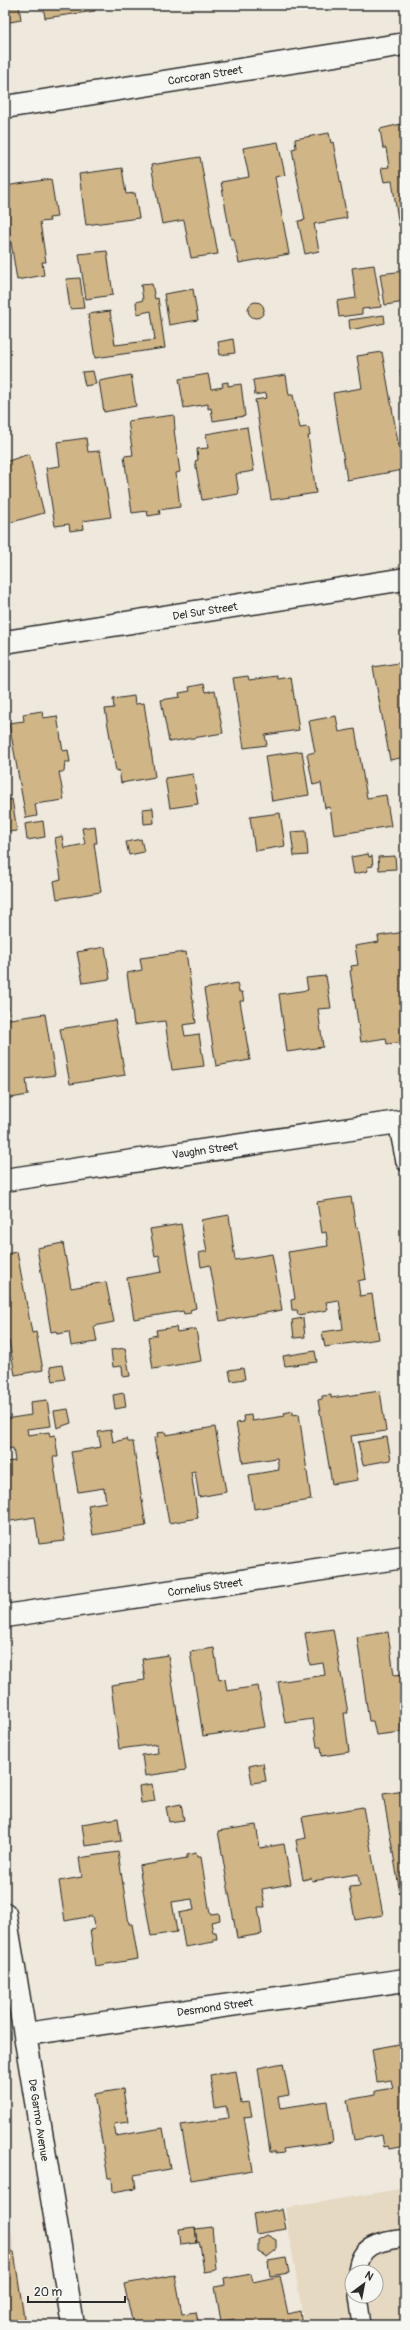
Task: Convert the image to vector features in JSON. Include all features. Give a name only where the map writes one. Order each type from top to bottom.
[{"type":"street","name":"Corcoran Street","points":[[5,107],[405,44]]},
{"type":"street","name":"Del Sur Street","points":[[5,642],[405,579]]},
{"type":"street","name":"Vaughn Street","points":[[5,1180],[401,1122]]},
{"type":"street","name":"Cornelius Street","points":[[5,1616],[404,1558]]},
{"type":"street","name":"De Garmo Avenue","points":[[5,1914],[73,2325]]},
{"type":"street","name":"Desmond Street","points":[[26,2034],[405,1980]]},
{"type":"lane","points":[[401,1122],[405,1162]]},
{"type":"lane","points":[[358,2264],[360,2256],[367,2248],[383,2242],[405,2238]]},
{"type":"lane","points":[[359,2304],[362,2325]]},
{"type":"shaded area","points":[[405,2188],[405,2325],[304,2325],[285,2208]]},
{"type":"shaded area","points":[[5,2192],[27,2325],[5,2325]]},
{"type":"building","points":[[5,5],[19,5],[21,20],[5,23]]},
{"type":"building","points":[[43,5],[94,5],[95,11],[45,18]]},
{"type":"building","points":[[405,123],[405,225],[399,226],[392,181],[384,182],[381,168],[389,167],[386,148],[383,148],[380,129]]},
{"type":"building","points":[[329,133],[331,143],[333,142],[347,218],[314,224],[319,251],[305,254],[298,221],[305,220],[292,149],[296,148],[295,139]]},
{"type":"building","points":[[278,142],[285,175],[275,177],[289,254],[239,263],[234,239],[231,239],[221,182],[249,177],[243,148]]},
{"type":"building","points":[[200,157],[218,254],[191,258],[184,220],[162,224],[151,165]]},
{"type":"building","points":[[122,168],[126,194],[135,193],[139,218],[86,225],[79,174]]},
{"type":"building","points":[[51,179],[57,217],[49,218],[50,221],[40,222],[46,262],[42,262],[44,275],[17,280],[5,205],[5,186]]},
{"type":"building","points":[[107,251],[113,295],[86,299],[79,254]]},
{"type":"building","points":[[374,265],[381,307],[362,309],[362,314],[339,317],[337,301],[356,298],[352,268]]},
{"type":"building","points":[[405,271],[405,302],[385,305],[380,274]]},
{"type":"building","points":[[80,278],[84,308],[70,309],[66,279]]},
{"type":"building","points":[[152,284],[155,299],[158,298],[165,348],[95,358],[88,314],[110,311],[115,345],[155,340],[151,311],[137,314],[136,302],[143,300],[141,285]]},
{"type":"building","points":[[193,289],[198,320],[169,325],[164,294]]},
{"type":"building","points":[[253,302],[259,302],[264,307],[262,316],[259,318],[253,318],[248,313],[248,307]]},
{"type":"building","points":[[384,315],[385,323],[350,330],[349,320]]},
{"type":"building","points":[[233,339],[235,353],[220,355],[218,342]]},
{"type":"building","points":[[382,352],[403,470],[347,480],[333,393],[362,388],[357,356]]},
{"type":"building","points":[[405,369],[405,400],[400,370]]},
{"type":"building","points":[[93,371],[96,384],[85,386],[82,372]]},
{"type":"building","points":[[208,374],[211,389],[223,387],[222,383],[228,382],[228,386],[241,384],[245,416],[213,421],[211,408],[208,409],[208,404],[184,408],[179,379]]},
{"type":"building","points":[[131,375],[136,406],[104,412],[99,381]]},
{"type":"building","points":[[286,375],[289,395],[293,395],[300,428],[307,427],[309,429],[310,436],[308,436],[316,493],[271,500],[255,400],[267,398],[266,393],[255,395],[253,380]]},
{"type":"building","points":[[174,415],[174,430],[180,472],[176,473],[180,507],[159,510],[160,514],[148,516],[147,511],[132,513],[124,456],[133,455],[128,421]]},
{"type":"building","points":[[247,427],[254,471],[236,474],[239,494],[202,500],[195,461],[198,460],[197,449],[208,448],[206,434]]},
{"type":"building","points":[[86,438],[88,452],[100,451],[111,517],[83,521],[84,529],[70,531],[69,524],[55,526],[46,468],[60,466],[57,442]]},
{"type":"building","points":[[29,454],[44,513],[5,524],[5,462]]},
{"type":"building","points":[[405,662],[405,757],[390,760],[373,667]]},
{"type":"building","points":[[248,676],[249,680],[277,676],[278,679],[291,677],[299,730],[265,735],[267,745],[244,748],[233,678]]},
{"type":"building","points":[[204,684],[206,692],[215,690],[223,733],[169,742],[161,700],[180,697],[179,693],[190,691],[189,687]]},
{"type":"building","points":[[134,696],[135,704],[144,703],[155,777],[121,783],[119,770],[116,771],[105,709],[114,708],[113,699]]},
{"type":"building","points":[[42,711],[43,718],[57,716],[63,751],[68,750],[70,762],[65,762],[64,772],[59,772],[64,800],[35,804],[37,816],[26,818],[9,723],[24,721],[23,714]]},
{"type":"building","points":[[336,716],[339,732],[355,729],[367,798],[386,795],[391,826],[334,835],[330,807],[325,808],[321,783],[313,785],[307,754],[315,752],[309,721]]},
{"type":"building","points":[[302,751],[309,795],[272,801],[265,756]]},
{"type":"building","points":[[193,774],[198,804],[170,808],[165,778]]},
{"type":"building","points":[[12,799],[17,831],[5,832],[5,801]]},
{"type":"building","points":[[153,808],[154,823],[144,824],[143,809]]},
{"type":"building","points":[[280,813],[285,846],[255,851],[250,817]]},
{"type":"building","points":[[43,821],[45,837],[27,840],[25,824]]},
{"type":"building","points":[[95,826],[97,843],[94,843],[101,892],[57,899],[54,881],[61,879],[55,838],[62,836],[64,848],[85,844],[82,828]]},
{"type":"building","points":[[306,831],[308,855],[294,856],[291,832]]},
{"type":"building","points":[[141,839],[144,852],[129,855],[126,842]]},
{"type":"building","points":[[368,854],[369,857],[372,856],[373,866],[367,867],[368,871],[354,874],[351,857]]},
{"type":"building","points":[[395,856],[396,869],[379,870],[378,857]]},
{"type":"building","points":[[405,932],[405,1042],[387,1044],[386,1038],[361,1042],[350,971],[352,970],[351,966],[358,965],[355,946],[379,942],[378,936]]},
{"type":"building","points":[[105,947],[110,979],[83,983],[77,952]]},
{"type":"building","points":[[186,952],[196,1023],[183,1025],[185,1036],[199,1034],[204,1066],[172,1070],[165,1021],[134,1025],[127,973],[142,970],[140,958]]},
{"type":"building","points":[[326,976],[331,1008],[318,1009],[323,1047],[287,1052],[279,994],[308,990],[306,978]]},
{"type":"building","points":[[237,983],[239,992],[242,992],[244,1001],[240,1001],[250,1060],[216,1066],[204,989]]},
{"type":"building","points":[[5,987],[10,1019],[45,1014],[55,1075],[26,1079],[28,1095],[5,1099]]},
{"type":"building","points":[[115,1020],[125,1075],[70,1084],[60,1029]]},
{"type":"building","points":[[351,1197],[356,1228],[358,1227],[366,1279],[358,1281],[360,1296],[372,1294],[379,1339],[325,1347],[322,1332],[343,1329],[339,1300],[326,1302],[328,1310],[298,1315],[297,1310],[292,1310],[291,1300],[295,1299],[288,1252],[328,1246],[326,1232],[322,1233],[317,1202]]},
{"type":"building","points":[[229,1215],[235,1260],[272,1254],[282,1310],[220,1321],[210,1265],[201,1267],[199,1253],[207,1251],[201,1220]]},
{"type":"building","points":[[181,1224],[196,1308],[190,1310],[191,1313],[184,1314],[183,1311],[134,1319],[127,1278],[162,1272],[159,1255],[155,1256],[150,1229]]},
{"type":"building","points":[[63,1243],[71,1288],[106,1282],[114,1322],[94,1326],[97,1342],[71,1346],[69,1332],[57,1334],[56,1331],[51,1332],[37,1248]]},
{"type":"building","points":[[17,1252],[32,1333],[36,1332],[43,1370],[15,1375],[9,1341],[5,1342],[5,1300],[10,1299],[8,1287],[5,1288],[5,1254]]},
{"type":"building","points":[[303,1318],[305,1337],[294,1338],[292,1320]]},
{"type":"building","points":[[176,1327],[177,1332],[196,1329],[201,1361],[153,1369],[148,1337],[157,1335],[156,1330]]},
{"type":"building","points":[[125,1348],[130,1376],[123,1377],[122,1366],[113,1367],[111,1350]]},
{"type":"building","points":[[315,1351],[317,1362],[285,1366],[283,1356]]},
{"type":"building","points":[[62,1365],[65,1379],[53,1381],[50,1367]]},
{"type":"building","points":[[243,1368],[245,1379],[231,1381],[229,1370]]},
{"type":"building","points":[[380,1391],[386,1431],[351,1436],[358,1480],[332,1484],[318,1400],[322,1399],[322,1396],[331,1395],[331,1398]]},
{"type":"building","points":[[124,1393],[126,1407],[115,1409],[113,1395]]},
{"type":"building","points":[[47,1400],[51,1426],[27,1429],[28,1435],[49,1432],[50,1436],[55,1435],[58,1457],[53,1457],[65,1541],[39,1544],[35,1517],[5,1522],[5,1462],[15,1461],[13,1448],[5,1449],[5,1419],[31,1415],[30,1402]]},
{"type":"building","points":[[68,1409],[71,1423],[57,1428],[54,1411]]},
{"type":"building","points":[[293,1411],[293,1415],[299,1414],[311,1500],[254,1509],[249,1475],[279,1470],[277,1458],[243,1463],[236,1423],[244,1422],[243,1416],[251,1415],[252,1421],[285,1416],[284,1413]]},
{"type":"building","points":[[215,1427],[226,1492],[199,1497],[195,1471],[191,1472],[198,1518],[169,1523],[154,1438],[158,1437],[157,1433],[166,1432],[166,1435]]},
{"type":"building","points":[[111,1430],[113,1442],[127,1439],[128,1442],[133,1442],[146,1526],[93,1535],[88,1505],[106,1502],[104,1488],[78,1492],[71,1452],[101,1447],[98,1432]]},
{"type":"building","points":[[387,1437],[391,1460],[363,1465],[358,1442]]},
{"type":"building","points":[[333,1629],[348,1713],[344,1713],[349,1752],[322,1756],[321,1747],[317,1747],[313,1719],[285,1723],[278,1682],[325,1675],[323,1663],[310,1665],[305,1633]]},
{"type":"building","points":[[388,1632],[394,1675],[405,1674],[405,1721],[401,1721],[402,1732],[376,1735],[373,1721],[369,1721],[357,1637]]},
{"type":"building","points":[[214,1648],[219,1680],[225,1679],[227,1691],[258,1686],[265,1727],[203,1736],[190,1652]]},
{"type":"building","points":[[168,1655],[186,1770],[145,1776],[142,1755],[158,1753],[157,1744],[119,1749],[111,1685],[145,1680],[142,1659]]},
{"type":"building","points":[[263,1763],[266,1781],[252,1783],[249,1766]]},
{"type":"building","points":[[152,1784],[155,1801],[141,1803],[139,1786]]},
{"type":"building","points":[[405,1791],[405,1899],[401,1899],[383,1794]]},
{"type":"building","points":[[181,1804],[184,1820],[169,1822],[166,1807]]},
{"type":"building","points":[[363,1807],[383,1915],[355,1920],[349,1887],[360,1886],[358,1874],[312,1881],[311,1878],[303,1880],[296,1840],[306,1838],[302,1817]]},
{"type":"building","points":[[118,1818],[121,1841],[85,1846],[82,1824]]},
{"type":"building","points":[[256,1825],[260,1848],[284,1844],[291,1884],[262,1889],[265,1907],[258,1907],[262,1934],[237,1938],[218,1831]]},
{"type":"building","points":[[118,1852],[129,1924],[132,1924],[138,1959],[95,1966],[90,1930],[95,1929],[92,1916],[65,1921],[59,1881],[82,1877],[79,1858]]},
{"type":"building","points":[[196,1853],[197,1857],[201,1857],[210,1914],[219,1913],[220,1920],[211,1922],[213,1932],[216,1932],[217,1939],[214,1939],[214,1942],[185,1947],[179,1913],[194,1910],[192,1899],[172,1902],[177,1932],[151,1936],[139,1866],[187,1858],[187,1855]]},
{"type":"building","points":[[405,2043],[405,2146],[389,2149],[388,2146],[384,2147],[382,2135],[354,2140],[347,2100],[375,2095],[375,2091],[393,2088],[391,2080],[377,2082],[372,2049]]},
{"type":"building","points":[[283,2063],[289,2095],[278,2097],[280,2108],[327,2101],[333,2142],[283,2149],[284,2153],[275,2154],[275,2152],[270,2152],[258,2068]]},
{"type":"building","points":[[236,2071],[241,2103],[249,2102],[252,2116],[244,2117],[253,2170],[191,2180],[181,2125],[228,2118],[226,2106],[215,2108],[210,2075]]},
{"type":"building","points":[[123,2089],[128,2122],[114,2124],[116,2136],[163,2128],[170,2169],[134,2175],[136,2188],[113,2192],[112,2178],[108,2178],[94,2094]]},
{"type":"building","points":[[282,2209],[286,2229],[256,2234],[253,2214]]},
{"type":"building","points":[[195,2227],[196,2229],[212,2227],[216,2270],[204,2272],[201,2250],[199,2242],[197,2243]]},
{"type":"building","points":[[195,2227],[197,2243],[181,2245],[179,2229]]},
{"type":"building","points":[[267,2235],[276,2240],[276,2250],[267,2257],[258,2252],[258,2240]]},
{"type":"building","points":[[14,2252],[25,2325],[5,2325],[5,2253]]},
{"type":"building","points":[[286,2258],[289,2273],[270,2276],[268,2261]]},
{"type":"building","points":[[251,2274],[253,2282],[280,2276],[288,2314],[300,2311],[302,2325],[235,2325],[234,2319],[221,2321],[215,2287],[225,2285],[224,2279]]},
{"type":"building","points":[[175,2275],[182,2314],[196,2312],[199,2325],[133,2325],[124,2284]]}]
